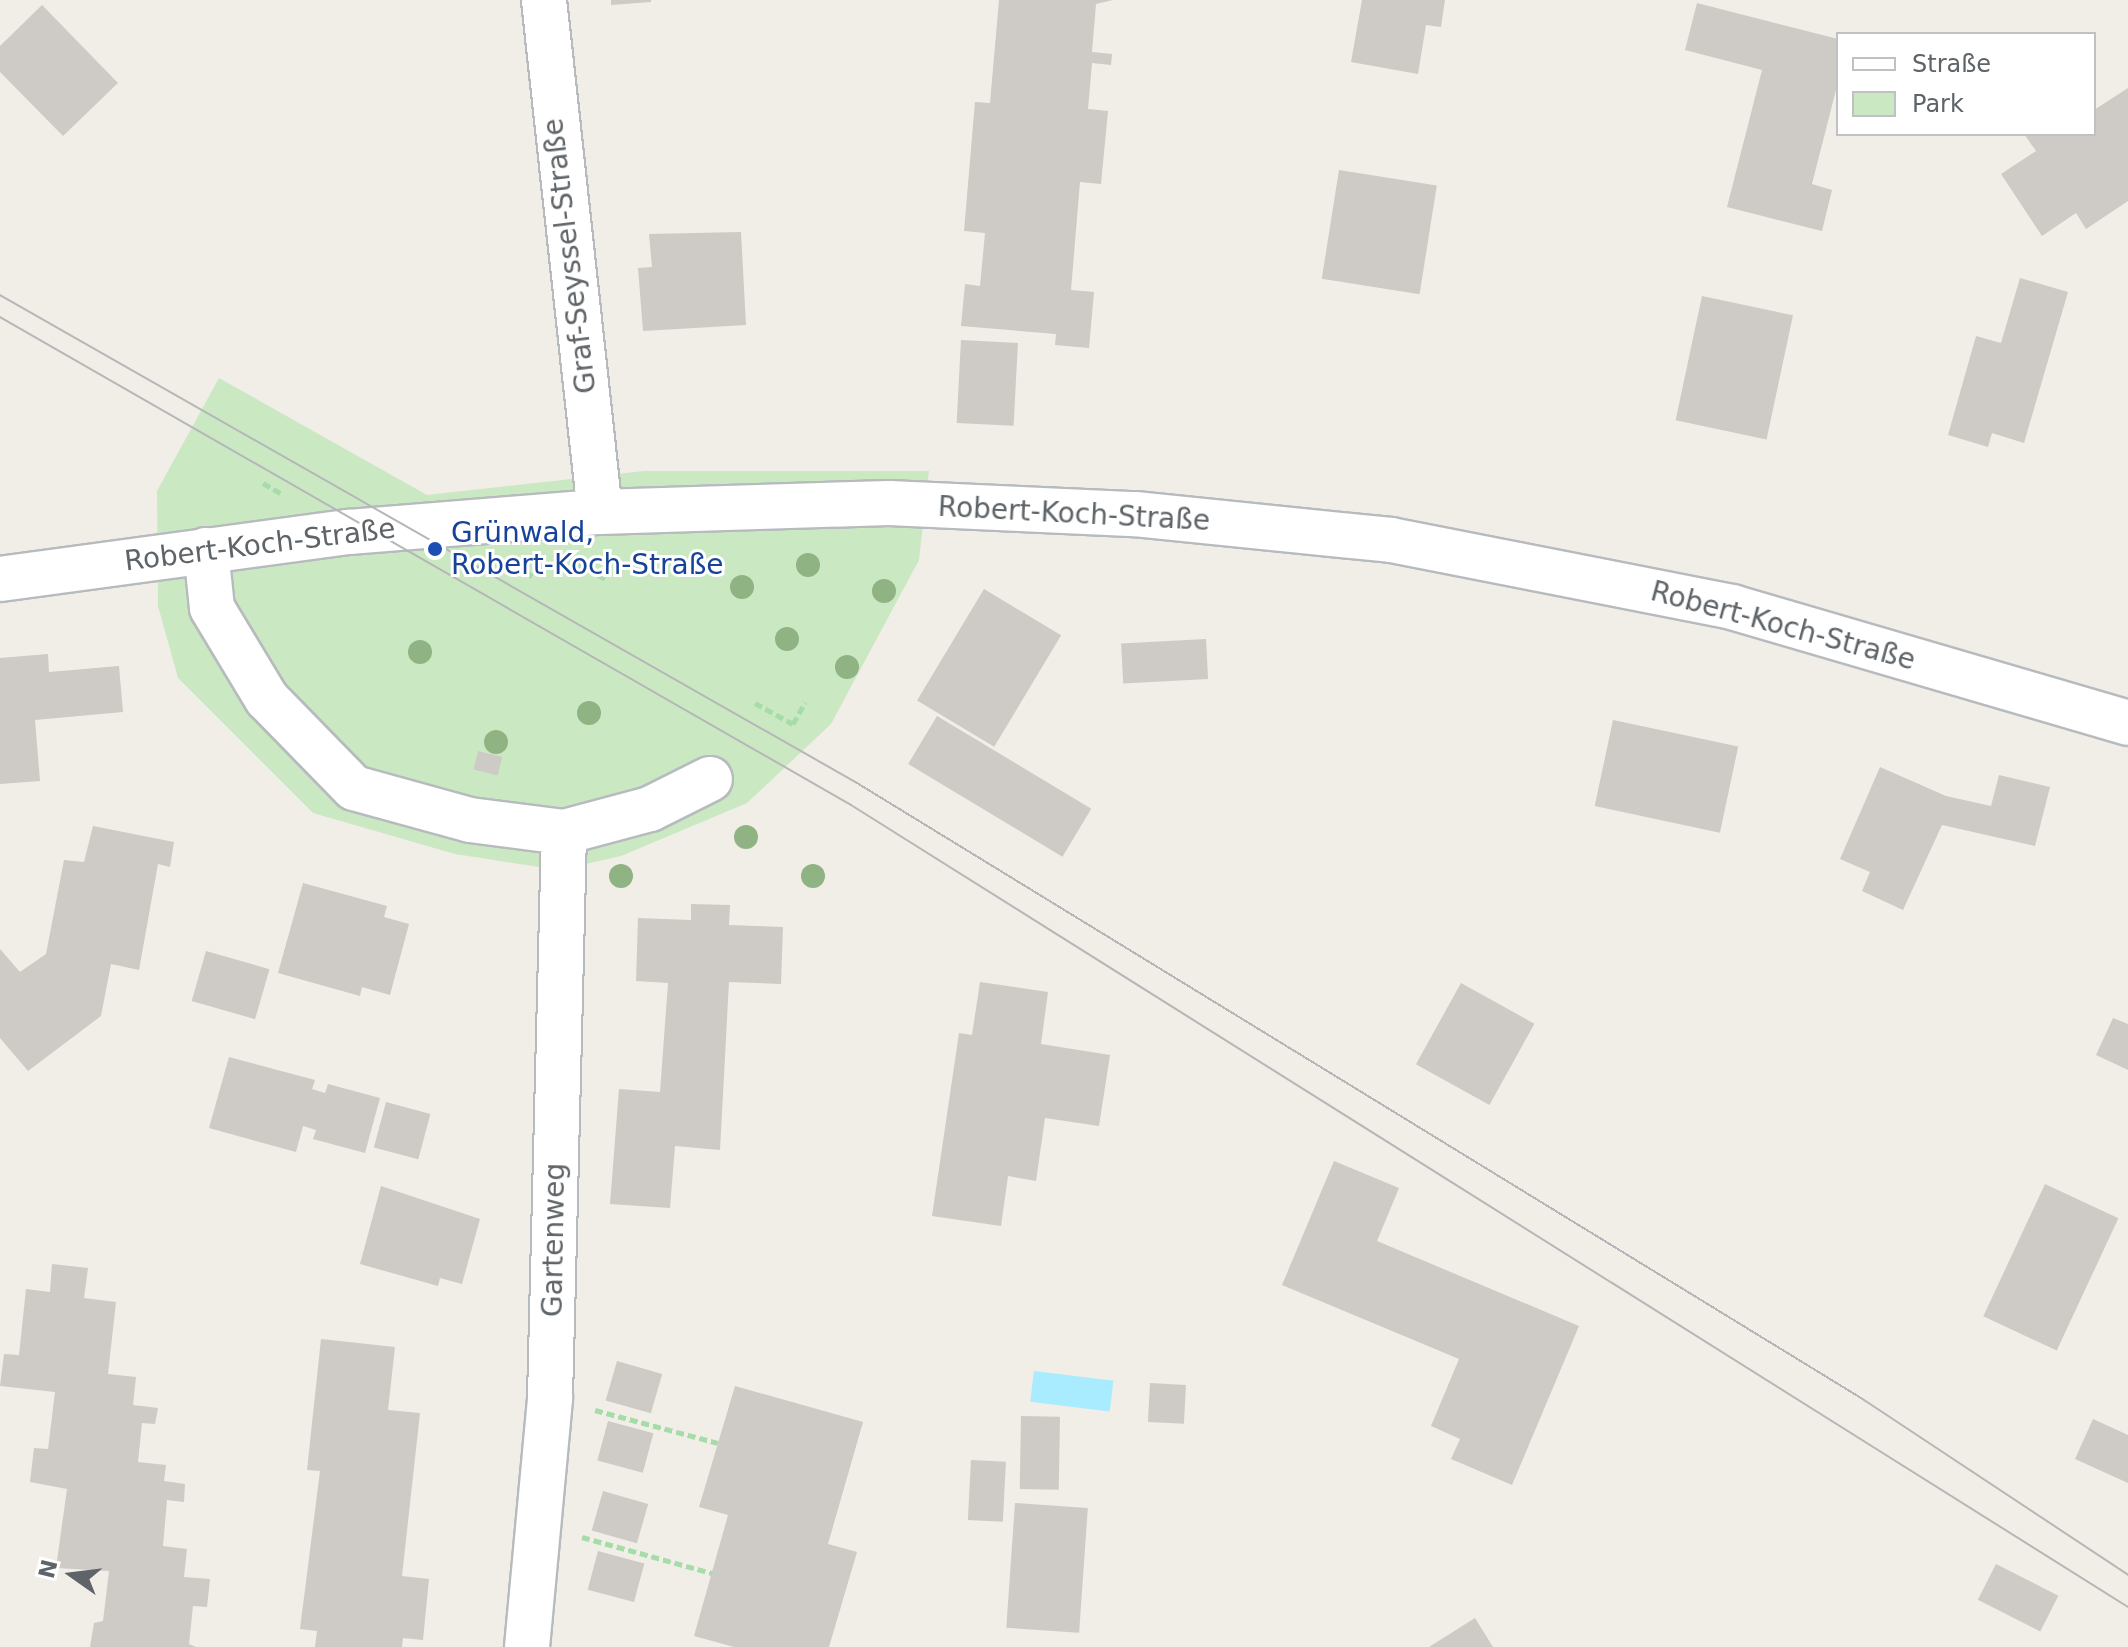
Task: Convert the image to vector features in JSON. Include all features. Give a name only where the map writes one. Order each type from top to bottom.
[{"type":"street","name":"Graf-Seyssel-Straße","points":[[544,0],[600,512]]},
{"type":"street","name":"Robert-Koch-Straße","points":[[0,579],[206,550],[600,512],[889,503],[1135,514],[1391,540],[1732,607],[2128,723]]},
{"type":"street","points":[[206,550],[212,608],[267,699],[354,788],[470,820],[564,832],[650,809],[710,779]]},
{"type":"street","name":"Gartenweg","points":[[527,1647],[541,1525],[550,1398],[564,832]]},
{"type":"path","points":[[755,703],[793,724],[805,702]]},
{"type":"path","points":[[550,1398],[718,1443]]},
{"type":"path","points":[[541,1525],[712,1573]]},
{"type":"green space","points":[[219,378],[427,495],[644,471],[929,471],[919,560],[831,724],[747,803],[621,856],[559,870],[455,854],[313,813],[178,678],[158,606],[157,491]]},
{"type":"water","points":[[1034,1371],[1113,1381],[1110,1412],[1030,1402]]},
{"type":"building","points":[[611,0],[651,0],[651,2],[611,5]]},
{"type":"building","points":[[999,0],[1113,0],[1096,4],[1092,52],[1112,54],[1111,65],[1092,63],[1088,109],[1108,111],[1101,184],[1080,182],[1071,290],[1094,292],[1089,348],[1055,345],[1056,334],[961,326],[965,284],[980,286],[985,233],[964,231],[975,102],[990,103]]},
{"type":"building","points":[[1362,0],[1445,0],[1441,27],[1426,25],[1418,74],[1351,62]]},
{"type":"building","points":[[1697,3],[1836,38],[1836,90],[1812,184],[1832,190],[1822,231],[1727,207],[1762,70],[1685,50]]},
{"type":"building","points":[[42,5],[118,83],[63,136],[0,72],[0,46]]},
{"type":"building","points":[[2128,88],[2128,201],[2086,229],[2076,213],[2042,236],[2001,174],[2036,151],[2025,136],[2096,136],[2096,109]]},
{"type":"building","points":[[1339,170],[1437,185],[1420,294],[1322,279]]},
{"type":"building","points":[[741,232],[746,325],[643,331],[638,268],[652,267],[649,234]]},
{"type":"building","points":[[2020,278],[2068,292],[2024,443],[1992,433],[1988,447],[1948,435],[1976,336],[2001,343]]},
{"type":"building","points":[[1702,296],[1793,315],[1767,440],[1676,420]]},
{"type":"building","points":[[961,340],[1018,343],[1014,426],[957,423]]},
{"type":"building","points":[[984,589],[1061,635],[994,747],[917,700]]},
{"type":"building","points":[[1206,639],[1208,679],[1123,683],[1121,643]]},
{"type":"building","points":[[48,654],[49,672],[119,666],[123,712],[35,720],[40,781],[0,784],[0,658]]},
{"type":"building","points":[[937,716],[1091,809],[1062,857],[908,764]]},
{"type":"building","points":[[1613,720],[1738,747],[1720,833],[1595,806]]},
{"type":"building","points":[[478,751],[502,757],[498,775],[473,769]]},
{"type":"building","points":[[1880,767],[1946,796],[1991,806],[1999,775],[2050,787],[2035,846],[1942,825],[1903,910],[1862,891],[1870,872],[1840,859]]},
{"type":"building","points":[[93,826],[174,842],[170,867],[158,864],[139,970],[111,964],[101,1016],[28,1071],[0,1038],[0,949],[20,972],[46,954],[64,860],[84,862]]},
{"type":"building","points":[[303,883],[387,906],[384,917],[409,924],[390,995],[362,987],[360,996],[278,973]]},
{"type":"building","points":[[691,904],[730,905],[729,925],[783,927],[781,984],[729,982],[720,1150],[675,1146],[670,1208],[610,1204],[619,1089],[660,1092],[668,983],[636,981],[638,918],[691,920]]},
{"type":"building","points":[[206,951],[269,969],[255,1019],[192,1001]]},
{"type":"building","points":[[980,982],[1048,992],[1041,1044],[1110,1055],[1099,1126],[1045,1118],[1036,1181],[1008,1176],[1001,1226],[932,1216],[959,1033],[972,1035]]},
{"type":"building","points":[[1461,983],[1534,1024],[1489,1105],[1416,1064]]},
{"type":"building","points":[[2113,1018],[2128,1024],[2128,1070],[2096,1055]]},
{"type":"building","points":[[229,1057],[315,1080],[312,1089],[325,1093],[328,1084],[380,1098],[365,1153],[313,1139],[316,1130],[303,1126],[296,1152],[209,1128]]},
{"type":"building","points":[[386,1102],[430,1114],[418,1159],[374,1147]]},
{"type":"building","points":[[1334,1161],[1399,1188],[1377,1241],[1579,1326],[1512,1485],[1451,1459],[1460,1439],[1431,1426],[1459,1359],[1282,1285]]},
{"type":"building","points":[[2045,1184],[2118,1218],[2057,1351],[1983,1316]]},
{"type":"building","points":[[381,1186],[480,1219],[462,1284],[440,1278],[438,1286],[360,1264]]},
{"type":"building","points":[[52,1264],[88,1268],[84,1298],[116,1302],[108,1374],[136,1377],[133,1405],[158,1408],[155,1424],[142,1423],[138,1462],[166,1465],[164,1481],[185,1484],[184,1502],[167,1500],[163,1546],[187,1549],[184,1577],[210,1579],[207,1607],[193,1606],[189,1644],[196,1647],[90,1647],[94,1623],[103,1621],[109,1571],[56,1568],[67,1489],[30,1482],[34,1448],[48,1449],[55,1392],[0,1386],[4,1354],[19,1355],[26,1289],[50,1292]]},
{"type":"building","points":[[321,1339],[395,1347],[388,1410],[420,1413],[402,1576],[429,1579],[423,1640],[403,1638],[402,1647],[315,1647],[317,1631],[300,1629],[320,1471],[307,1470]]},
{"type":"building","points":[[617,1361],[662,1374],[651,1413],[606,1400]]},
{"type":"building","points":[[1150,1383],[1186,1385],[1184,1424],[1148,1422]]},
{"type":"building","points":[[735,1386],[863,1422],[828,1544],[857,1552],[829,1647],[734,1647],[694,1636],[728,1515],[699,1507]]},
{"type":"building","points":[[1021,1416],[1060,1417],[1059,1490],[1020,1489]]},
{"type":"building","points":[[2093,1419],[2128,1435],[2128,1483],[2075,1459]]},
{"type":"building","points":[[608,1421],[653,1433],[643,1473],[597,1461]]},
{"type":"building","points":[[971,1460],[1006,1462],[1003,1522],[968,1520]]},
{"type":"building","points":[[603,1491],[648,1504],[637,1543],[592,1530]]},
{"type":"building","points":[[1015,1503],[1088,1508],[1079,1633],[1006,1628]]},
{"type":"building","points":[[598,1551],[644,1563],[634,1602],[588,1590]]},
{"type":"building","points":[[1996,1564],[2058,1596],[2040,1631],[1978,1600]]},
{"type":"building","points":[[1475,1618],[1493,1647],[1429,1647]]},
{"type":"tram line","points":[[0,295],[857,783],[1861,1398],[2128,1575]]},
{"type":"tram line","points":[[0,317],[851,805],[2128,1607]]},
{"type":"place","name":"Grünwald, Robert-Koch-Straße","points":[[435,549]]}]
